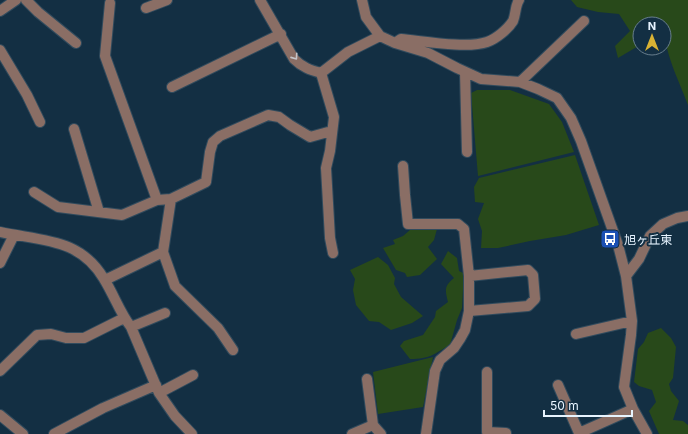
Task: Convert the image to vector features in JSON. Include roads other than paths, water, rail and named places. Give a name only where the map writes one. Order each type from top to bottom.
[{"type":"street","points":[[2,7],[16,0]]},
{"type":"street","points":[[26,0],[76,44]]},
{"type":"street","points":[[146,8],[167,0]]},
{"type":"street","points":[[260,0],[281,34],[294,59],[308,69],[321,73]]},
{"type":"street","points":[[362,0],[366,17],[380,36],[395,43],[428,53],[481,79],[520,82],[557,98],[570,118],[581,141],[618,245],[626,276],[632,321],[632,335],[624,387],[633,409],[647,434]]},
{"type":"street","points":[[395,43],[401,39],[457,44],[488,42],[500,34],[513,20],[518,1]]},
{"type":"street","points":[[110,3],[105,56],[158,200]]},
{"type":"street","points":[[520,82],[584,21]]},
{"type":"street","points":[[172,87],[281,34]]},
{"type":"street","points":[[321,73],[348,52],[380,36]]},
{"type":"street","points":[[1,55],[27,95],[40,122]]},
{"type":"street","points":[[465,72],[467,152]]},
{"type":"street","points":[[321,73],[334,117],[330,151],[326,168],[330,238],[333,253]]},
{"type":"street","points":[[34,192],[58,207],[122,215],[158,200],[171,199],[206,182],[210,152],[213,142],[220,136],[268,115],[279,116],[290,125],[310,137],[332,132]]},
{"type":"street","points":[[74,129],[99,212]]},
{"type":"street","points":[[403,166],[408,224],[458,224],[464,229],[469,276],[469,311],[465,330],[454,348],[440,360],[435,371],[426,434]]},
{"type":"street","points":[[171,199],[163,252],[175,286],[218,328],[233,350]]},
{"type":"street","points":[[626,276],[639,259],[650,236],[654,232],[663,224],[677,218],[688,216]]},
{"type":"street","points":[[0,232],[39,238],[57,243],[84,255],[94,263],[105,280],[124,318],[131,327],[158,389],[175,416],[192,434]]},
{"type":"street","points":[[0,263],[14,235]]},
{"type":"street","points":[[105,280],[163,252]]},
{"type":"street","points":[[469,276],[528,270],[533,275],[535,299],[528,306],[469,311]]},
{"type":"street","points":[[131,327],[165,313]]},
{"type":"street","points":[[0,371],[37,336],[51,334],[66,338],[84,338],[124,318]]},
{"type":"street","points":[[576,334],[632,321]]},
{"type":"street","points":[[487,372],[487,432],[506,434]]},
{"type":"street","points":[[54,434],[103,408],[193,375]]},
{"type":"street","points":[[367,379],[373,425],[380,434]]},
{"type":"street","points":[[558,385],[580,433],[633,409]]},
{"type":"street","points":[[0,415],[23,434]]},
{"type":"street","points":[[352,434],[373,425]]},
{"type":"place","name":"旭ヶ丘東","points":[[610,239]]}]
